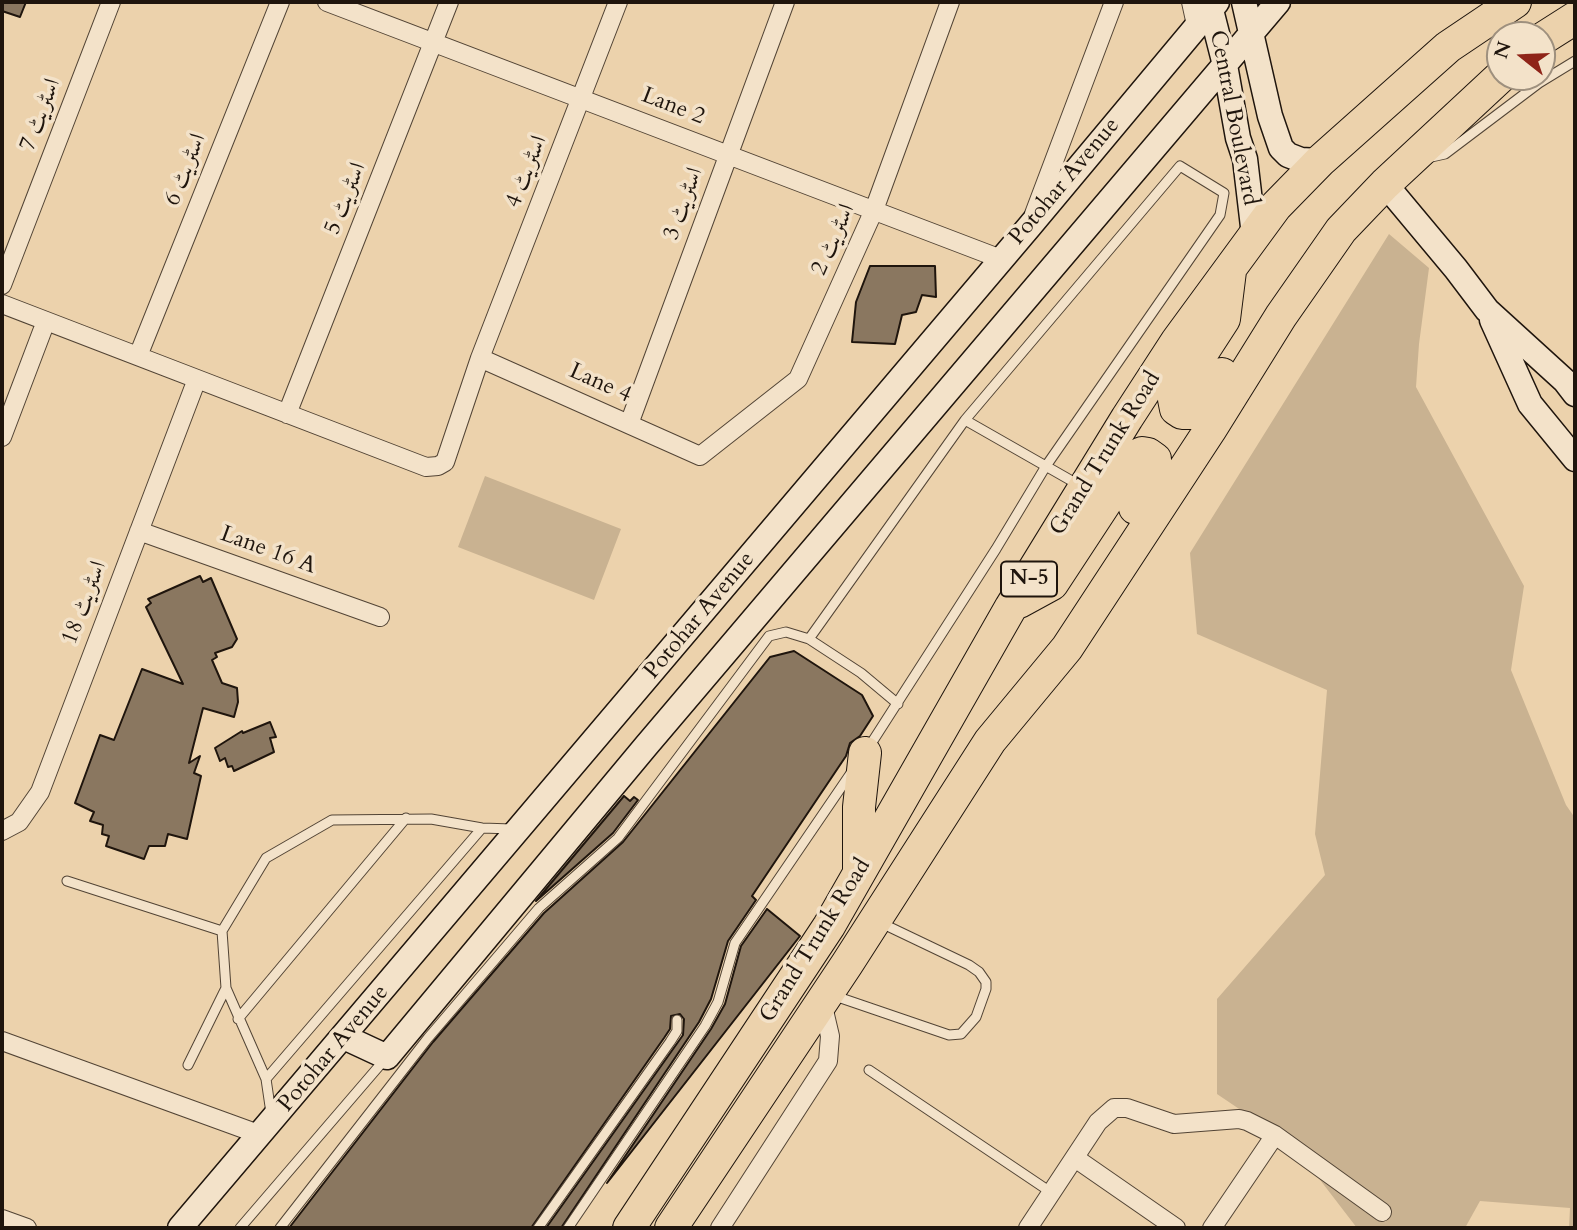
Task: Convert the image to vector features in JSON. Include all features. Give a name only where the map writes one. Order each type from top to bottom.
[{"type":"highway","name":"Grand Trunk Road","points":[[636,1218],[829,926],[1011,607],[1177,341],[1276,206],[1320,161],[1448,47],[1515,2]]},
{"type":"highway","points":[[1556,30],[1575,18]]},
{"type":"highway","name":"Grand Trunk Road","points":[[680,1222],[990,741],[1067,649],[1210,430],[1280,316],[1340,230],[1486,90]]},
{"type":"highway","points":[[1230,268],[1224,319],[1178,390],[1174,400],[1176,409],[1182,414],[1192,413],[1199,407],[1251,330],[1280,316]]},
{"type":"highway","points":[[1011,607],[1052,584],[1136,456],[1148,454],[1155,460],[1156,476],[1081,593],[1067,649]]},
{"type":"highway","points":[[859,874],[859,807],[865,753]]},
{"type":"highway","points":[[609,1228],[636,1218]]},
{"type":"street","name":"اسٹریٹ 7","points":[[2,285],[111,2]]},
{"type":"street","name":"اسٹریٹ 6","points":[[138,356],[280,2]]},
{"type":"street","name":"Lane 2","points":[[327,2],[1001,259]]},
{"type":"street","name":"اسٹریٹ 5","points":[[287,414],[449,2]]},
{"type":"street","name":"اسٹریٹ 4","points":[[287,414],[426,467],[445,462],[480,358],[618,2]]},
{"type":"street","name":"اسٹریٹ 3","points":[[629,424],[785,2]]},
{"type":"street","name":"اسٹریٹ 2","points":[[700,456],[798,379],[874,210],[950,2]]},
{"type":"street","points":[[1029,227],[1114,2]]},
{"type":"street","name":"Central Boulevard","points":[[1244,2],[1270,116],[1281,148],[1288,155],[1301,160],[1320,161]]},
{"type":"street","name":"Potohar Avenue","points":[[387,1057],[646,746],[1278,2]]},
{"type":"street","name":"Potohar Avenue","points":[[180,1228],[1029,227],[1205,8]]},
{"type":"street","name":"Central Boulevard","points":[[1205,8],[1225,65],[1238,138],[1245,159],[1254,235]]},
{"type":"street","points":[[1385,184],[1487,310],[1565,381],[1575,394]]},
{"type":"street","points":[[2,304],[287,414]]},
{"type":"street","points":[[1487,310],[1530,404],[1575,459]]},
{"type":"street","points":[[2,437],[46,321]]},
{"type":"street","name":"Lane 4","points":[[480,358],[700,456]]},
{"type":"street","name":"اسٹریٹ 18","points":[[2,831],[19,822],[40,792],[197,379]]},
{"type":"street","name":"Lane 16 A","points":[[139,531],[380,617]]},
{"type":"street","points":[[720,1228],[828,1061],[830,1036],[824,997]]},
{"type":"street","points":[[344,1037],[387,1057]]},
{"type":"street","points":[[2,1041],[267,1128]]},
{"type":"street","points":[[1028,1228],[1098,1122],[1114,1108],[1127,1108],[1174,1124],[1239,1119],[1275,1135],[1382,1212]]},
{"type":"street","points":[[1212,1228],[1275,1135]]},
{"type":"street","points":[[1075,1157],[1176,1228]]},
{"type":"street","points":[[2,1219],[27,1228]]},
{"type":"lane","points":[[1408,163],[1445,154],[1539,83],[1575,61]]},
{"type":"lane","points":[[568,1228],[705,1026],[718,1002],[735,943],[898,704],[1046,466],[1220,215],[1224,193],[1180,166],[965,419],[809,639]]},
{"type":"lane","points":[[965,419],[1084,489]]},
{"type":"lane","points":[[280,1228],[428,1038],[539,908],[618,838],[769,636],[786,632],[809,639],[861,673],[898,704]]},
{"type":"lane","points":[[238,1019],[406,818]]},
{"type":"lane","points":[[267,1128],[266,1079],[226,988],[222,931],[266,858],[332,820],[431,819],[482,828],[519,829]]},
{"type":"lane","points":[[266,1079],[482,828]]},
{"type":"lane","points":[[68,881],[222,931]]},
{"type":"lane","points":[[824,997],[949,1035],[961,1034],[976,1017],[986,989],[986,982],[979,972],[875,919]]},
{"type":"lane","points":[[188,1065],[226,988]]},
{"type":"lane","points":[[538,1228],[670,1042],[677,1031],[677,1020]]},
{"type":"lane","points":[[240,1228],[387,1057]]},
{"type":"lane","points":[[869,1070],[1052,1193]]},
{"type":"shaded area","points":[[1389,234],[1429,268],[1416,387],[1524,586],[1511,670],[1566,805],[1575,818],[1575,1228],[1569,1228],[1570,1208],[1480,1201],[1465,1228],[1357,1228],[1294,1146],[1217,1094],[1217,999],[1325,875],[1315,834],[1327,690],[1197,634],[1190,553]]},
{"type":"shaded area","points":[[485,476],[621,529],[594,600],[458,547]]},
{"type":"building","points":[[2,2],[26,2],[20,17],[2,11]]},
{"type":"building","points":[[870,266],[935,266],[936,297],[922,295],[916,312],[902,315],[895,344],[852,342],[856,302]]},
{"type":"building","points":[[200,576],[203,582],[211,578],[237,639],[232,647],[215,653],[217,657],[212,660],[222,683],[237,688],[238,702],[234,717],[203,708],[189,763],[200,756],[194,773],[201,776],[187,839],[168,834],[165,846],[149,846],[144,859],[106,846],[109,836],[102,834],[103,825],[90,821],[94,812],[75,803],[100,735],[114,740],[142,669],[183,684],[146,607],[151,603],[148,599]]},
{"type":"building","points":[[794,651],[862,695],[873,716],[860,736],[850,743],[846,756],[752,896],[756,900],[728,941],[711,999],[699,1022],[561,1228],[546,1228],[683,1035],[684,1019],[680,1014],[671,1016],[670,1029],[531,1228],[289,1228],[433,1042],[544,913],[623,842],[770,657]]},
{"type":"building","points":[[270,722],[276,737],[270,738],[274,752],[234,771],[232,766],[228,767],[225,758],[220,761],[215,748],[242,731],[243,733]]},
{"type":"building","points":[[624,796],[630,801],[634,797],[638,800],[613,833],[536,901]]},
{"type":"building","points":[[767,909],[800,936],[607,1183],[711,1029],[725,1004],[741,946]]}]
